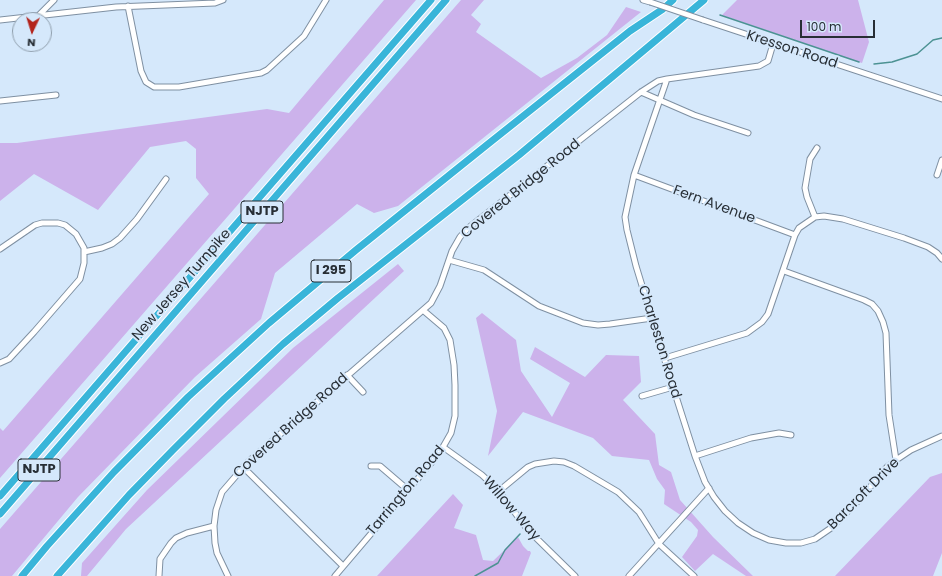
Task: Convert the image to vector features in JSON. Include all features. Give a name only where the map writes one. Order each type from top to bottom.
[{"type":"highway","name":"New Jersey Turnpike","points":[[0,496],[431,0]]},
{"type":"highway","name":"New Jersey Turnpike","points":[[0,514],[446,0]]},
{"type":"highway","name":"I 295","points":[[22,576],[114,472],[188,397],[269,323],[356,250],[488,144],[630,31],[663,9],[672,0]]},
{"type":"highway","name":"I 295","points":[[57,576],[129,495],[224,399],[283,344],[338,298],[519,155],[704,0]]},
{"type":"street","points":[[42,12],[54,0]]},
{"type":"street","points":[[52,14],[128,6],[215,3],[223,0]]},
{"type":"street","points":[[128,6],[142,71],[146,82],[154,87],[179,87],[261,73],[267,70],[304,36],[326,0]]},
{"type":"street","name":"Kresson Road","points":[[644,0],[942,99]]},
{"type":"street","points":[[0,20],[12,19]]},
{"type":"street","name":"Covered Bridge Road","points":[[228,576],[217,553],[215,543],[214,526],[216,510],[222,492],[243,467],[347,375],[424,311],[436,296],[457,242],[467,229],[641,92],[658,82],[667,79],[759,66],[768,61],[773,44]]},
{"type":"street","name":"Charleston Road","points":[[667,79],[634,175],[625,217],[636,266],[673,387],[705,482],[709,488]]},
{"type":"street","points":[[641,92],[694,115],[748,133]]},
{"type":"street","points":[[0,101],[56,95]]},
{"type":"street","points":[[815,217],[805,188],[810,158],[817,148]]},
{"type":"street","points":[[937,176],[942,160]]},
{"type":"street","name":"Fern Avenue","points":[[634,175],[795,235]]},
{"type":"street","points":[[84,252],[102,248],[112,244],[120,238],[138,219],[166,180]]},
{"type":"street","points":[[665,358],[747,333],[755,328],[768,314],[784,271],[795,235],[799,228],[815,217],[824,216],[843,219],[904,238],[928,247],[937,253],[942,259]]},
{"type":"street","points":[[0,248],[35,225],[50,222],[65,225],[72,230],[80,240],[84,252],[84,263],[80,279],[9,359],[0,363]]},
{"type":"street","points":[[449,260],[484,270],[539,306],[583,323],[598,325],[652,318]]},
{"type":"street","points":[[784,271],[864,300],[872,304],[878,311],[886,333],[889,415],[896,460]]},
{"type":"street","name":"Tarrington Road","points":[[335,576],[443,447],[454,425],[454,365],[450,340],[444,328],[424,311]]},
{"type":"street","points":[[347,375],[363,392]]},
{"type":"street","points":[[642,396],[673,387]]},
{"type":"street","points":[[696,456],[751,438],[779,434],[791,436]]},
{"type":"street","name":"Barcroft Drive","points":[[709,488],[725,511],[738,523],[753,533],[769,540],[786,543],[801,543],[816,539],[831,528],[860,499],[887,467],[896,460],[911,450],[942,436]]},
{"type":"street","name":"Willow Way","points":[[443,447],[482,475],[499,491],[527,529],[574,576]]},
{"type":"street","points":[[499,491],[528,467],[535,464],[554,461],[564,462],[574,466],[618,492],[639,512],[659,544],[694,576]]},
{"type":"street","points":[[371,466],[380,466],[408,490]]},
{"type":"street","points":[[243,467],[343,566]]},
{"type":"street","points":[[629,576],[709,488]]},
{"type":"street","points":[[159,576],[160,559],[176,538],[187,533],[214,526]]},
{"type":"shaded area","points":[[384,0],[416,0],[0,478],[0,428],[3,431],[209,194],[196,178],[196,149],[186,141],[150,147],[98,210],[34,174],[0,201],[0,143],[17,143],[267,109],[289,113]]},
{"type":"shaded area","points":[[461,0],[484,0],[471,15],[481,24],[476,32],[541,78],[577,58],[607,35],[626,7],[641,12],[398,206],[374,213],[357,204],[275,273],[261,319],[195,377],[78,497],[12,576],[0,576],[0,529]]},
{"type":"shaded area","points":[[737,0],[858,0],[869,42],[862,63],[722,15]]},
{"type":"shaded area","points":[[398,264],[404,271],[126,529],[87,576],[81,576],[82,563],[147,490],[293,348]]},
{"type":"shaded area","points":[[482,313],[516,340],[521,371],[552,417],[570,383],[530,359],[535,347],[585,377],[606,355],[639,356],[641,382],[623,400],[655,434],[659,465],[671,472],[680,500],[713,537],[753,576],[746,576],[713,554],[695,571],[682,557],[697,536],[698,530],[691,522],[664,504],[665,490],[657,479],[649,460],[612,456],[593,438],[523,412],[488,456],[497,411],[476,318]]},
{"type":"shaded area","points":[[942,473],[942,553],[933,576],[835,576],[930,477]]},
{"type":"shaded area","points":[[453,494],[463,505],[454,528],[476,535],[483,560],[493,561],[518,537],[523,546],[530,551],[531,553],[522,576],[377,576]]},
{"type":"waterway","points":[[720,15],[859,62]]},
{"type":"waterway","points":[[874,64],[892,62],[917,54],[933,40],[942,38]]},
{"type":"waterway","points":[[475,576],[498,563],[505,550],[520,534]]}]
